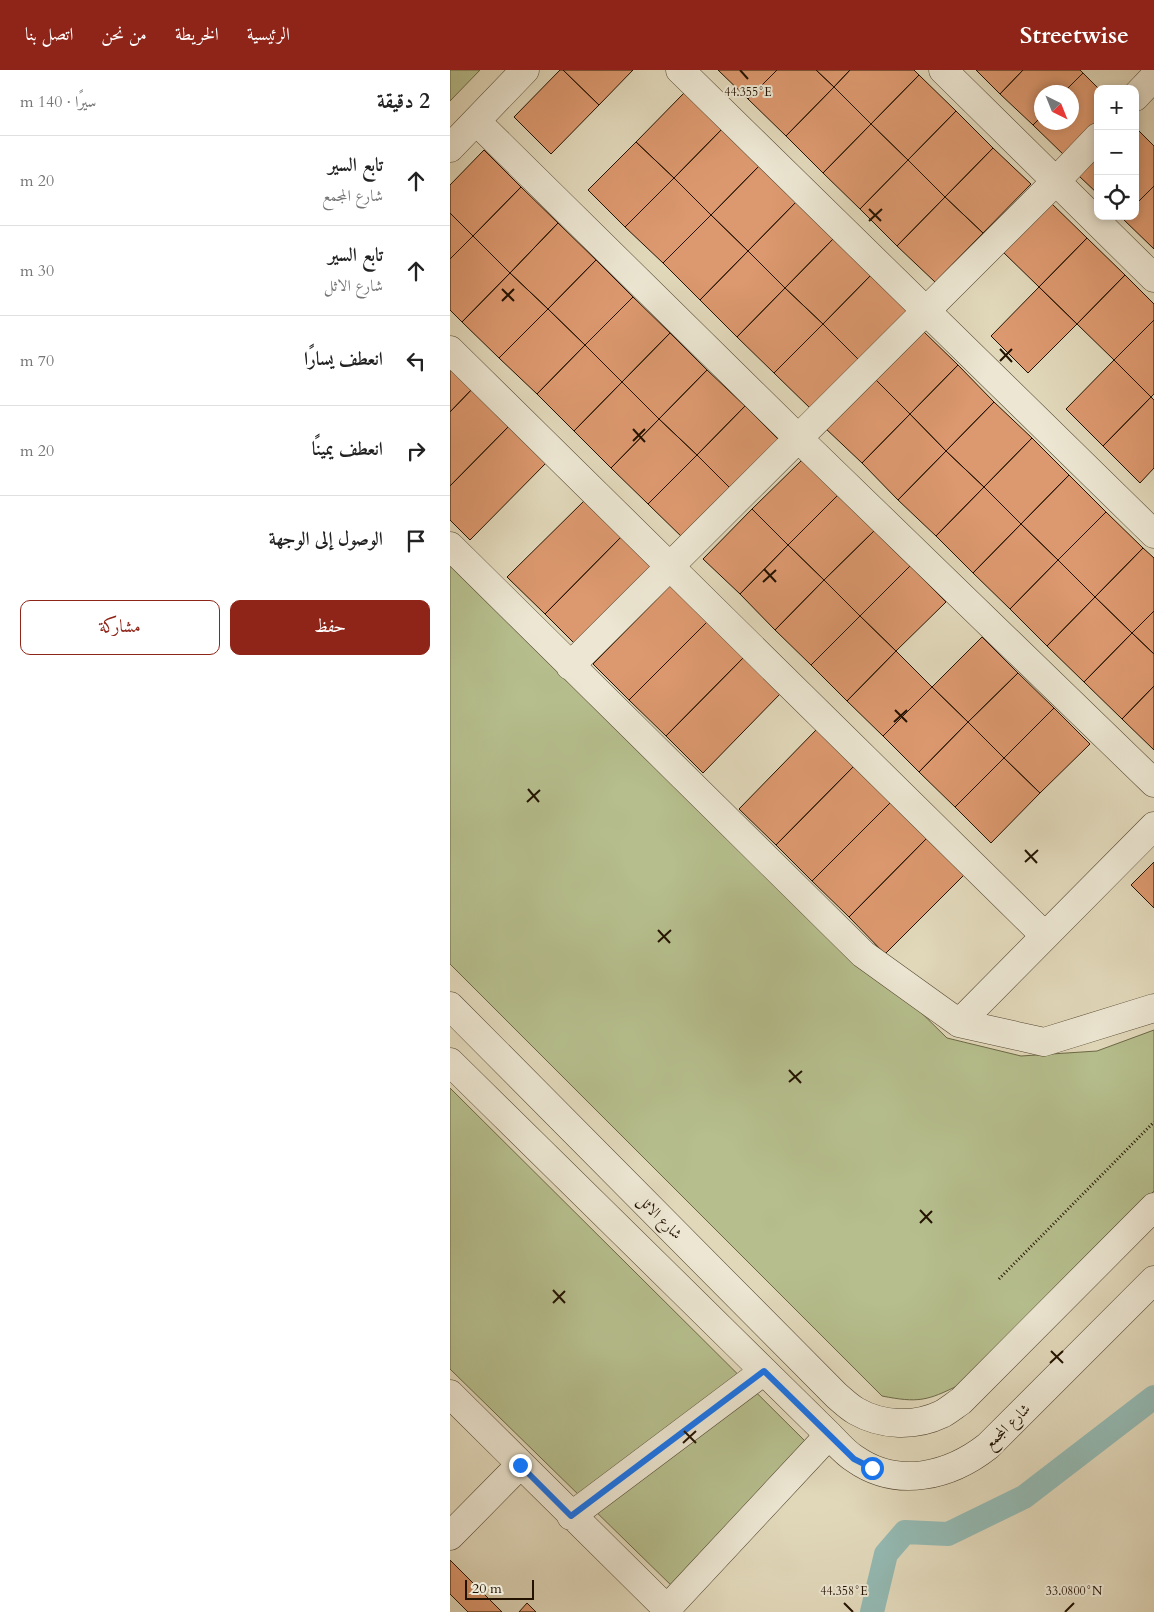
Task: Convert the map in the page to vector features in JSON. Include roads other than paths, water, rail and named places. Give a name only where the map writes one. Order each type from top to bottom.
[{"type":"street","points":[[450,148],[525,70]]},
{"type":"street","points":[[680,70],[1154,534]]},
{"type":"street","points":[[943,70],[1154,278]]},
{"type":"street","points":[[1139,93],[1154,77]]},
{"type":"street","points":[[476,121],[798,438],[1154,783]]},
{"type":"street","points":[[570,666],[1094,141]]},
{"type":"street","points":[[450,350],[1045,936]]},
{"type":"street","points":[[450,546],[863,954],[959,1023],[1044,1042],[1154,1008]]},
{"type":"street","points":[[959,1023],[1154,826]]},
{"type":"street","name":"شارع الاثل","points":[[450,1006],[837,1396],[855,1410],[876,1420],[898,1424],[921,1421],[942,1413],[961,1400],[1154,1207]]},
{"type":"street","points":[[450,1062],[829,1435],[665,1611],[450,1394]]},
{"type":"street","name":"شارع المجمع","points":[[829,1435],[854,1459],[872,1468],[891,1474],[908,1476],[926,1475],[943,1472],[959,1466],[988,1446],[1154,1280]]},
{"type":"street","points":[[571,1516],[764,1371]]},
{"type":"street","points":[[450,1536],[520,1465]]},
{"type":"waterway","points":[[872,1612],[886,1554],[905,1532],[948,1534],[1024,1497],[1154,1397]]}]
